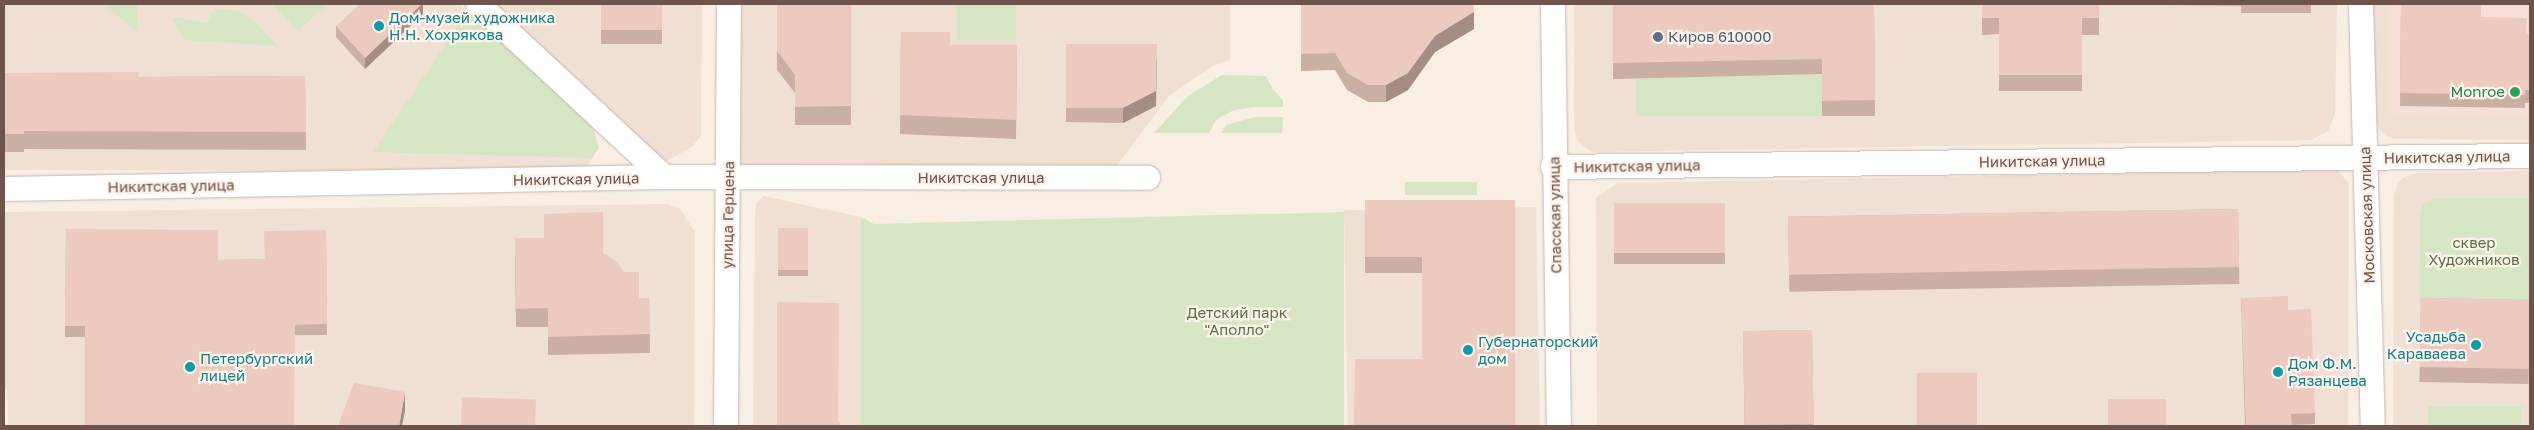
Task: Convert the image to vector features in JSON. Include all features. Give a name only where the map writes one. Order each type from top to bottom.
[{"type":"street","points":[[478,4],[664,177]]},
{"type":"street","name":"улица Герцена","points":[[726,426],[729,4]]},
{"type":"street","name":"Спасская улица","points":[[1552,4],[1553,167],[1559,426]]},
{"type":"street","name":"Московская улица","points":[[2360,4],[2374,426]]},
{"type":"street","name":"Никитская улица","points":[[1553,167],[2530,156]]},
{"type":"street","name":"Никитская улица","points":[[4,189],[664,177],[1148,178]]},
{"type":"shaded area","points":[[4,4],[459,4],[576,106],[594,129],[599,148],[583,171],[4,170]]},
{"type":"shaded area","points":[[486,4],[702,4],[701,135],[693,146],[665,162]]},
{"type":"shaded area","points":[[725,4],[1230,4],[1230,60],[1214,65],[1169,96],[1112,172],[753,176],[732,160]]},
{"type":"shaded area","points":[[1574,4],[2337,4],[2335,114],[2328,131],[2311,140],[1592,152],[1577,141],[1574,126]]},
{"type":"shaded area","points":[[2373,4],[2530,4],[2530,140],[2395,139],[2386,136],[2372,120]]},
{"type":"shaded area","points":[[2389,4],[2530,4],[2530,114],[2389,114]]},
{"type":"shaded area","points":[[2337,169],[2349,184],[2348,426],[1597,426],[1596,198],[1618,183]]},
{"type":"shaded area","points":[[2530,171],[2530,426],[2393,426],[2394,196],[2397,185],[2403,177],[2418,173]]},
{"type":"shaded area","points":[[763,196],[861,217],[861,426],[753,426],[755,213],[756,204]]},
{"type":"shaded area","points":[[668,204],[680,209],[695,232],[694,426],[8,426],[7,389],[4,389],[4,212]]},
{"type":"shaded area","points":[[1536,207],[1540,426],[1348,426],[1344,210]]},
{"type":"green space","points":[[103,4],[137,4],[138,32]]},
{"type":"green space","points":[[272,4],[327,4],[298,31]]},
{"type":"green space","points":[[957,4],[1016,4],[1016,40],[957,40]]},
{"type":"green space","points":[[221,9],[237,11],[252,19],[278,46],[185,40],[171,19],[176,17],[207,24],[211,13]]},
{"type":"green space","points":[[468,11],[587,117],[599,148],[592,158],[373,152]]},
{"type":"green space","points":[[1636,74],[1822,74],[1822,116],[1636,116]]},
{"type":"green space","points":[[1222,75],[1266,76],[1272,88],[1283,100],[1283,107],[1252,107],[1232,111],[1216,120],[1209,133],[1154,133],[1188,96]]},
{"type":"green space","points":[[1255,117],[1283,117],[1282,133],[1221,133],[1226,125]]},
{"type":"green space","points":[[1405,182],[1477,182],[1477,195],[1405,195]]},
{"type":"green space","name":"сквер Художников","points":[[2434,198],[2530,198],[2530,302],[2419,304],[2420,215],[2423,204]]},
{"type":"green space","name":"Детский парк \"Аполло\"","points":[[1344,212],[1344,426],[861,426],[861,217],[874,224]]},
{"type":"green space","points":[[2428,406],[2522,406],[2522,426],[2428,426]]},
{"type":"building","name":"Дом-музей художника Н.Н. Хохрякова","points":[[360,4],[422,4],[365,58],[336,26]]},
{"type":"building","points":[[601,4],[662,4],[662,30],[601,30]]},
{"type":"building","points":[[777,4],[851,4],[851,106],[795,107],[795,75],[777,51]]},
{"type":"building","points":[[1301,4],[1474,4],[1474,12],[1435,36],[1408,73],[1386,85],[1368,85],[1347,73],[1335,53],[1301,54]]},
{"type":"building","points":[[1613,4],[1874,4],[1875,100],[1822,101],[1822,59],[1613,63]]},
{"type":"building","points":[[1982,4],[2099,4],[2099,18],[2082,18],[2082,75],[1999,75],[1999,18],[1982,18]]},
{"type":"building","points":[[2401,4],[2481,4],[2481,17],[2527,18],[2526,34],[2530,34],[2530,90],[2525,90],[2525,95],[2400,93]]},
{"type":"building","points":[[901,32],[950,32],[950,45],[1017,45],[1016,120],[900,115]]},
{"type":"building","points":[[1066,44],[1157,44],[1156,91],[1123,108],[1066,108]]},
{"type":"building","points":[[139,72],[138,77],[305,76],[306,132],[24,131],[24,134],[4,134],[4,73]]},
{"type":"building","name":"Губернаторский дом","points":[[1365,200],[1515,200],[1515,426],[1354,426],[1355,359],[1422,359],[1422,257],[1365,257]]},
{"type":"building","points":[[1614,203],[1725,203],[1725,253],[1614,253]]},
{"type":"building","points":[[2238,209],[2239,267],[1789,275],[1788,217]]},
{"type":"building","points":[[603,212],[603,253],[615,260],[624,272],[639,272],[639,298],[649,298],[650,334],[548,337],[548,308],[516,309],[515,238],[544,238],[544,214]]},
{"type":"building","points":[[778,228],[808,228],[808,270],[778,270]]},
{"type":"building","points":[[66,229],[218,230],[218,260],[265,259],[264,231],[326,230],[327,324],[295,325],[294,426],[85,426],[85,326],[65,326]]},
{"type":"building","name":"Дом Ф.М. Рязанцева","points":[[2288,296],[2288,310],[2311,309],[2315,413],[2291,414],[2292,426],[2246,426],[2241,298]]},
{"type":"building","name":"Усадьба Караваева","points":[[2421,298],[2530,300],[2529,369],[2420,367]]},
{"type":"building","points":[[777,302],[839,303],[838,422],[840,422],[840,426],[777,426]]},
{"type":"building","points":[[1812,330],[1814,424],[1745,425],[1743,331]]},
{"type":"building","points":[[1917,373],[1977,373],[1977,426],[1917,426]]},
{"type":"building","points":[[354,383],[405,392],[399,426],[338,426]]},
{"type":"building","points":[[462,397],[536,400],[535,426],[461,426]]},
{"type":"building","points":[[2108,399],[2166,399],[2166,426],[2108,426]]},
{"type":"place","name":"Дом-музей художника Н.Н. Хохрякова","points":[[379,26]]},
{"type":"place","name":"Киров 610000","points":[[1658,37]]},
{"type":"place","name":"Monroe","points":[[2515,92]]},
{"type":"place","name":"Усадьба Караваева","points":[[2476,345]]},
{"type":"place","name":"Губернаторский дом","points":[[1468,350]]},
{"type":"place","name":"Петербургский лицей","points":[[190,367]]},
{"type":"place","name":"Дом Ф.М. Рязанцева","points":[[2278,372]]}]
